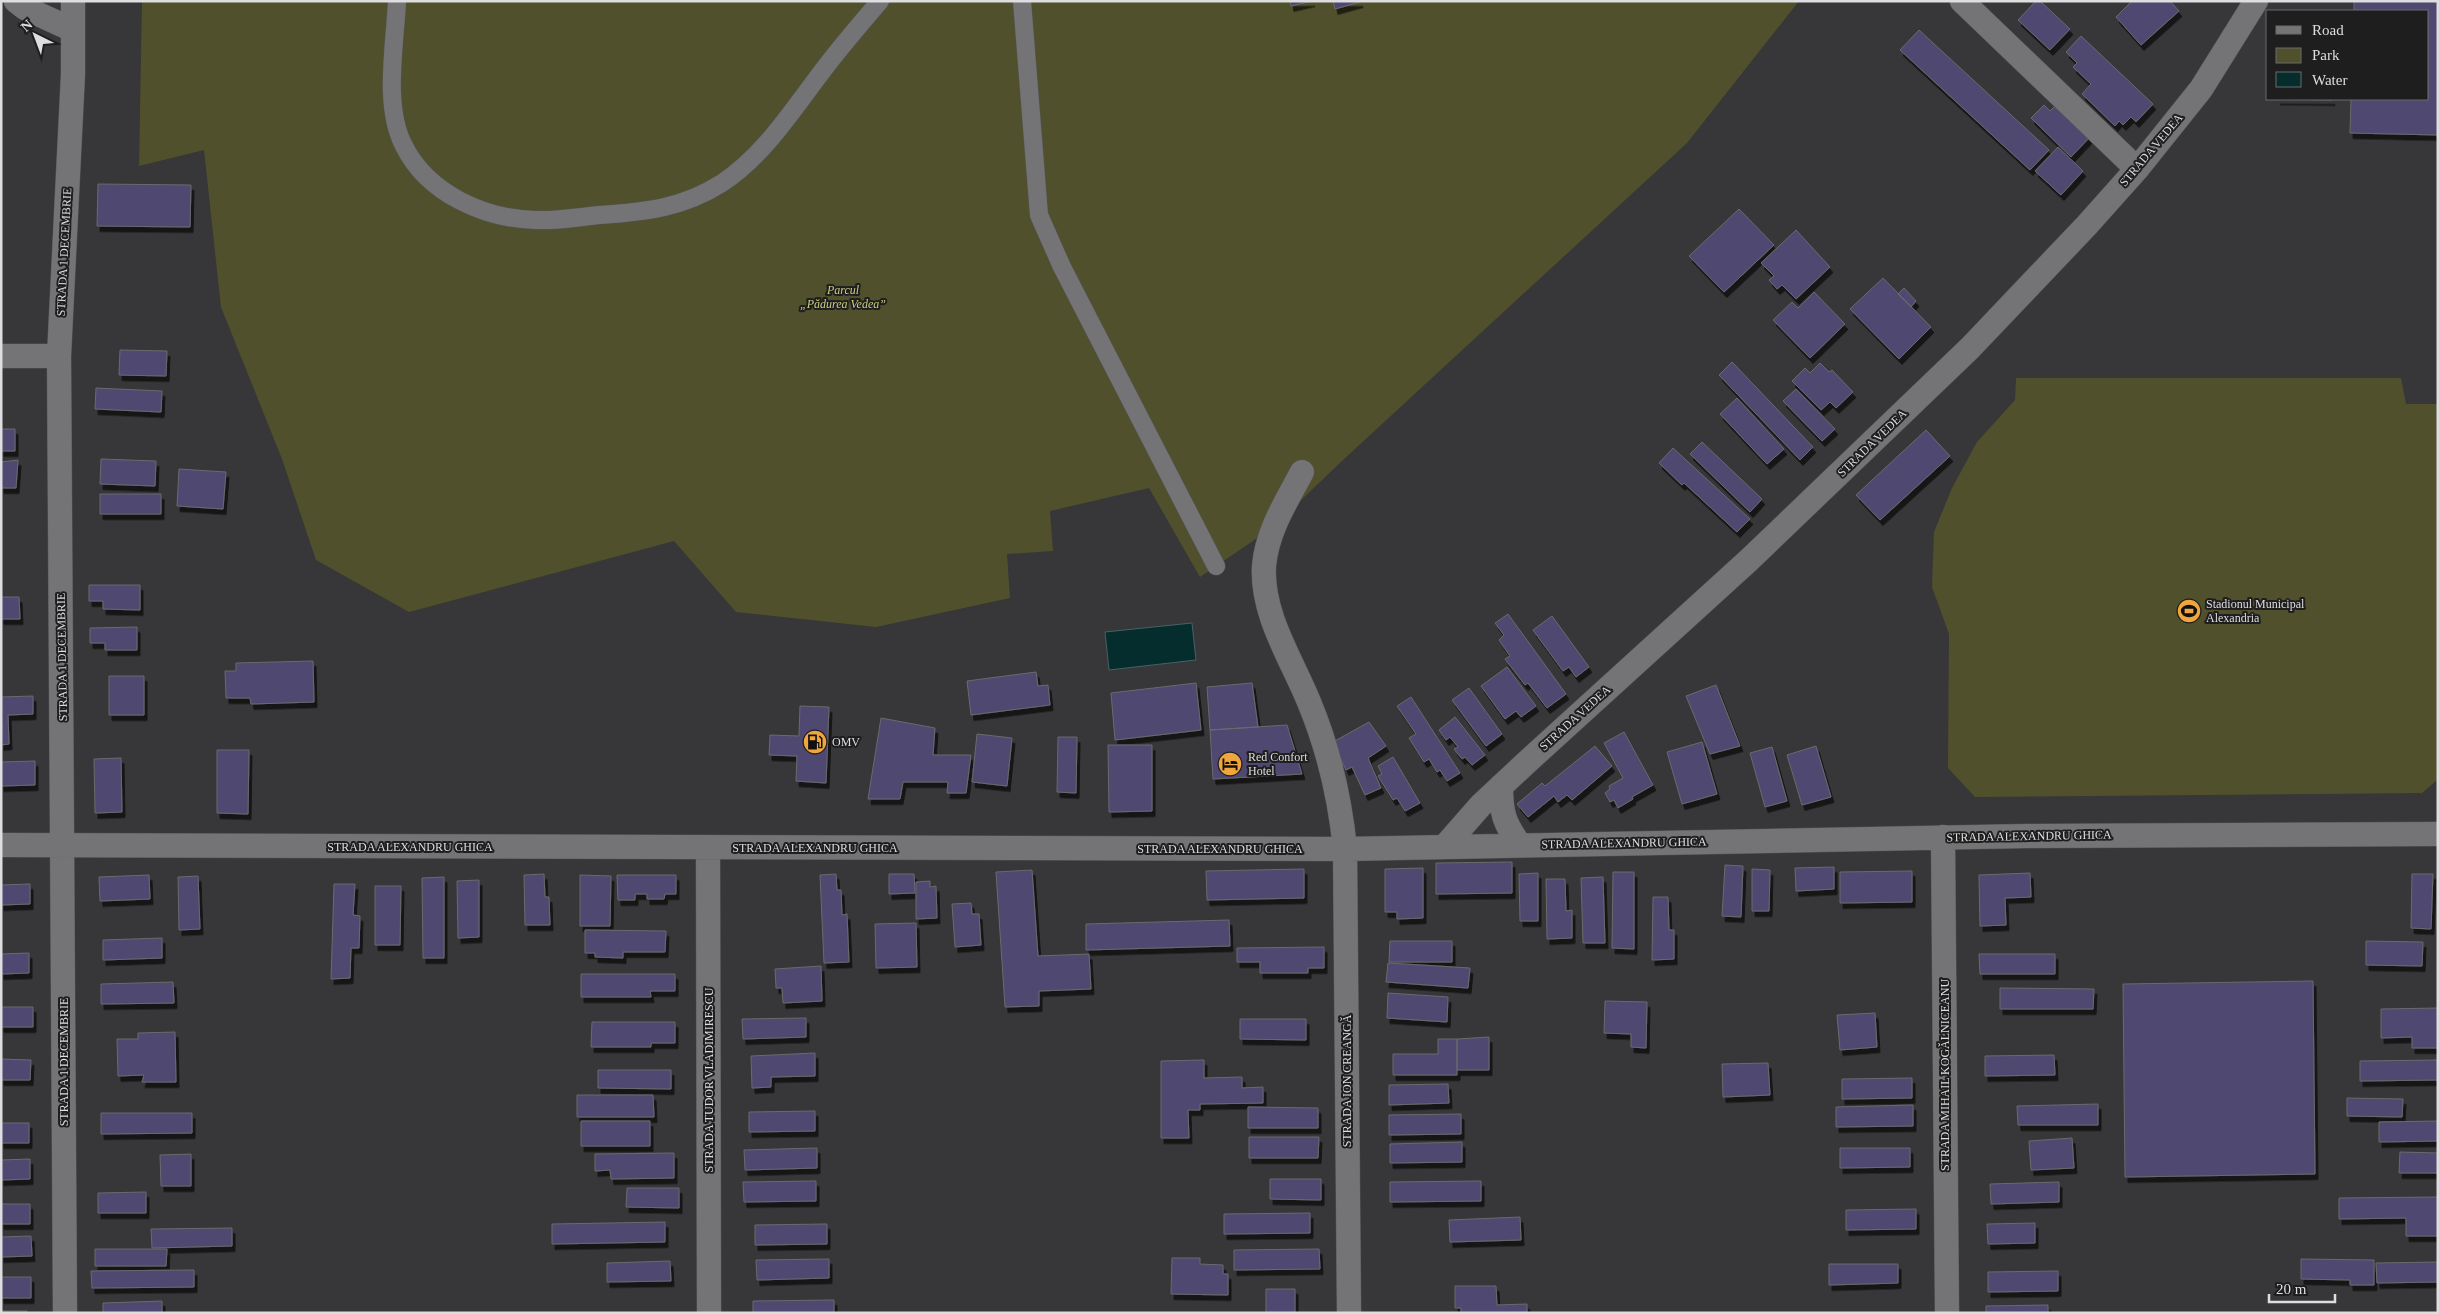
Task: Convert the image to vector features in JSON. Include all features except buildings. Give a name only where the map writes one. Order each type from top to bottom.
[{"type":"street","points":[[16,1],[24,8],[73,30]]},
{"type":"street","name":"STRADA 1 DECEMBRIE","points":[[65,1313],[59,356],[74,74],[73,1]]},
{"type":"street","points":[[397,1],[392,100],[395,125],[404,147],[420,169],[441,189],[468,205],[508,218],[537,220],[652,211],[695,198],[723,182],[751,159],[782,125],[828,64],[880,1]]},
{"type":"street","points":[[1022,1],[1039,215],[1074,291],[1216,566]]},
{"type":"street","points":[[1962,1],[2137,169]]},
{"type":"street","name":"STRADA VEDEA","points":[[1445,846],[1502,786],[1749,560],[1929,388],[2080,232],[2137,169],[2201,89],[2256,1]]},
{"type":"street","points":[[1,356],[59,356]]},
{"type":"street","name":"STRADA ION CREANGĂ","points":[[1302,472],[1272,528],[1266,553],[1265,589],[1272,613],[1310,703],[1329,759],[1341,807],[1345,849],[1349,1313]]},
{"type":"street","points":[[1502,786],[1501,809],[1507,827],[1520,845]]},
{"type":"street","name":"STRADA ALEXANDRU GHICA","points":[[1,845],[1345,849],[1943,837],[2438,834]]},
{"type":"street","name":"STRADA MIHAIL KOGĂLNICEANU","points":[[1943,837],[1948,1313]]},
{"type":"street","name":"STRADA TUDOR VLADIMIRESCU","points":[[708,848],[709,1313]]},
{"type":"green space","name":"Parcul „Pădurea Vedea”","points":[[142,1],[1799,1],[1687,143],[1343,460],[1272,528],[1200,577],[1149,488],[1050,511],[1053,551],[1007,554],[1010,598],[876,627],[736,612],[674,541],[409,612],[316,560],[282,459],[221,307],[204,150],[139,166]]},
{"type":"green space","name":"Stadionul Municipal Alexandria","points":[[2016,378],[2401,378],[2406,404],[2438,404],[2438,779],[2422,793],[1975,797],[1948,768],[1949,634],[1932,587],[1934,532],[1952,488],[1977,442],[2015,400]]},
{"type":"water","points":[[1192,623],[1196,660],[1109,670],[1105,632]]},
{"type":"place","name":"Stadionul Municipal Alexandria","points":[[2189,611]]},
{"type":"place","name":"OMV","points":[[815,742]]},
{"type":"place","name":"Red Confort Hotel","points":[[1230,764]]}]
